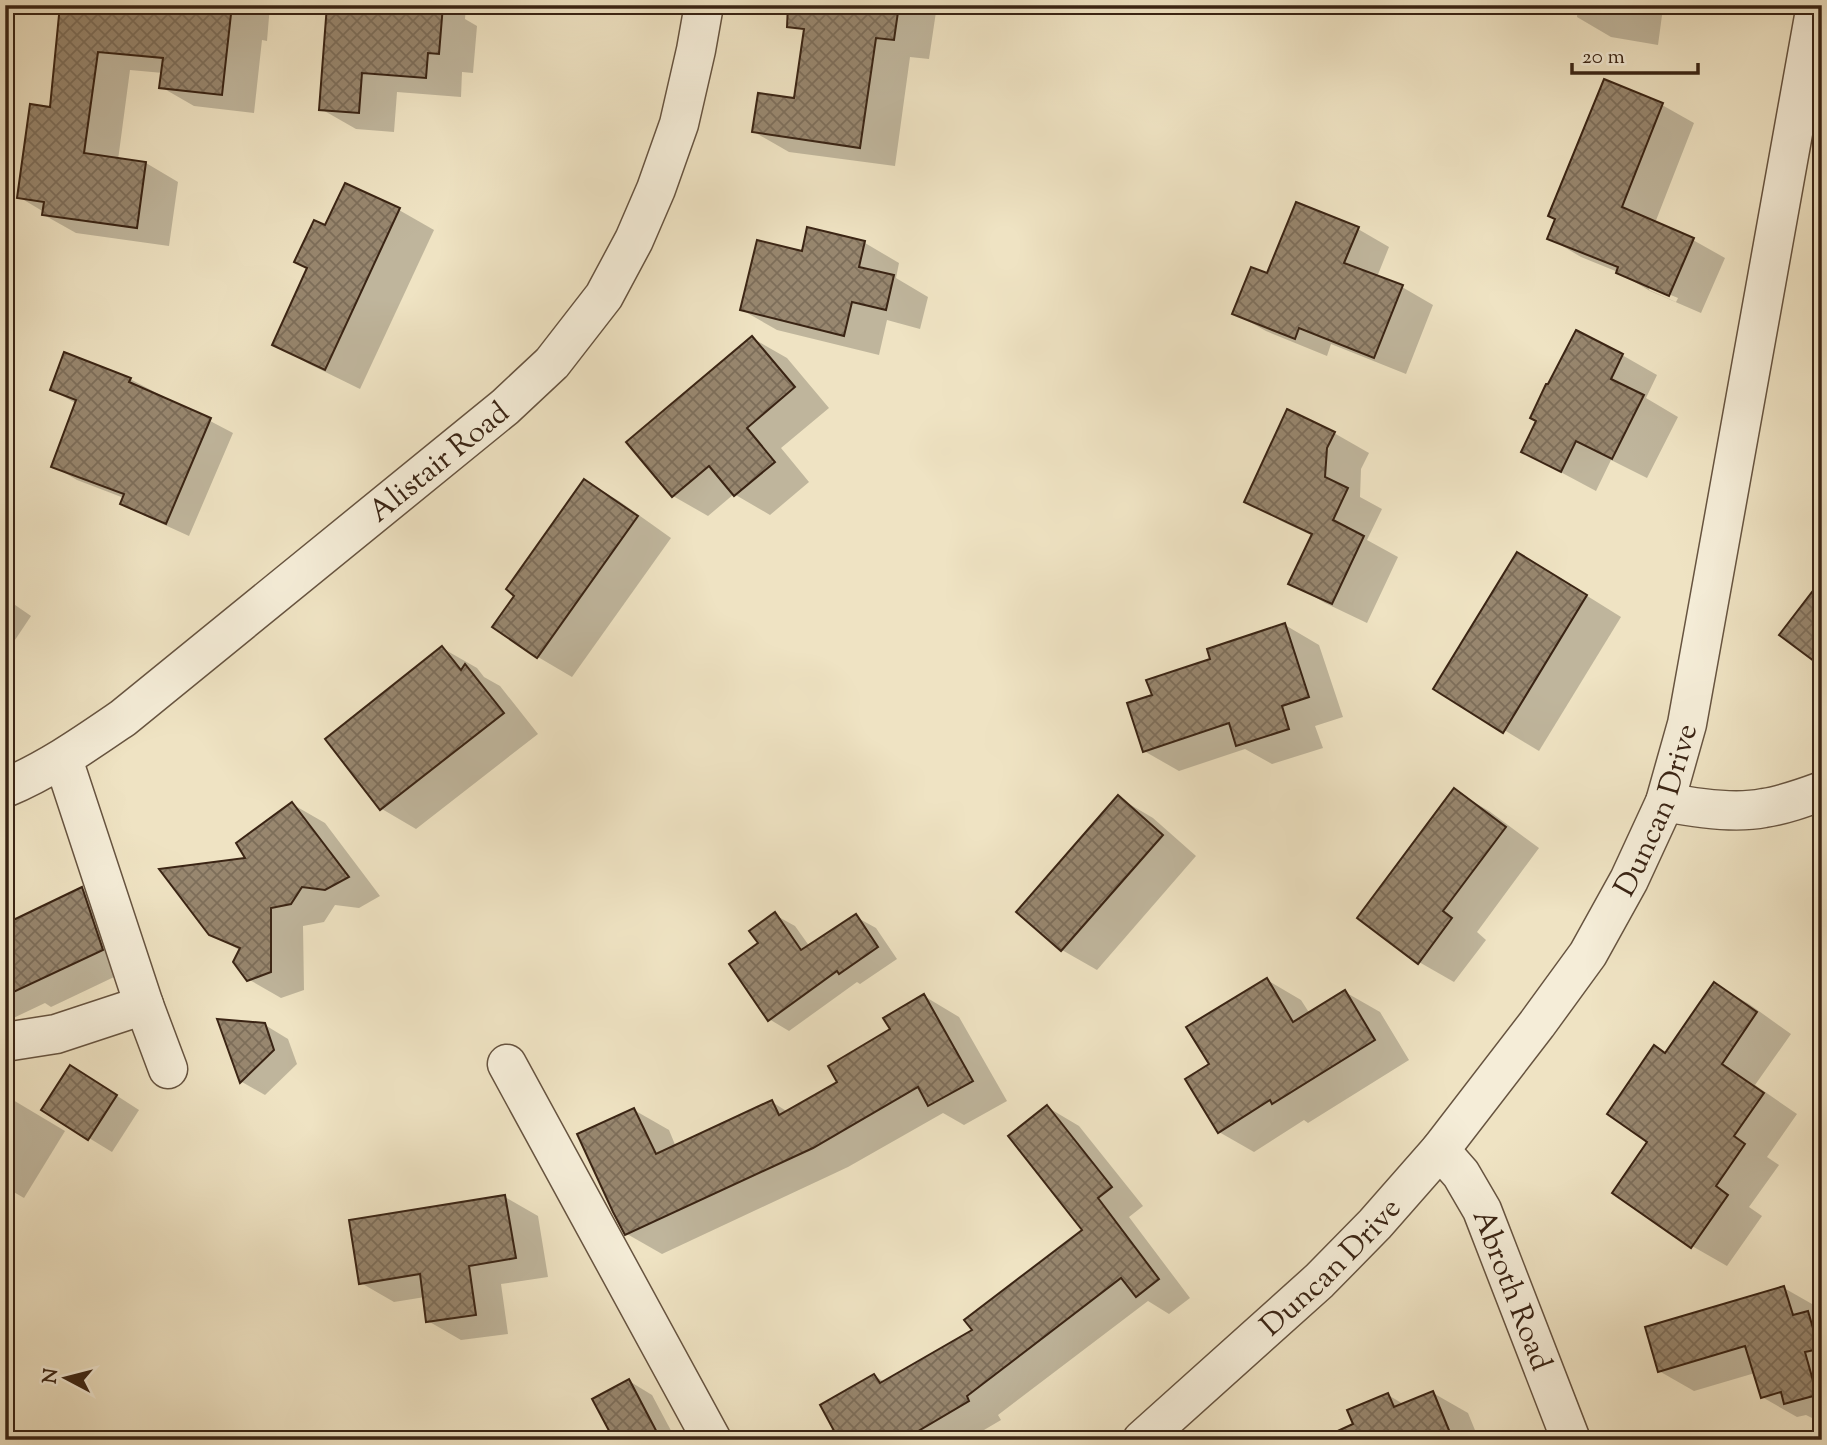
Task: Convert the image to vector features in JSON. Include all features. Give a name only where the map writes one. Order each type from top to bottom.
[{"type":"street","name":"Alistair Road","points":[[5,788],[28,779],[63,759],[123,718],[505,407],[552,363],[604,296],[634,240],[656,189],[679,124],[704,5]]},
{"type":"street","name":"Duncan Drive","points":[[1142,1440],[1319,1281],[1375,1224],[1440,1150],[1588,954],[1629,880],[1665,803],[1687,724],[1816,5]]},
{"type":"street","points":[[63,759],[144,1005],[168,1069]]},
{"type":"street","points":[[1665,803],[1693,808],[1762,809],[1822,791]]},
{"type":"street","points":[[5,1042],[56,1034],[144,1005]]},
{"type":"street","points":[[507,1064],[712,1440]]},
{"type":"street","name":"Abroth Road","points":[[1440,1150],[1461,1174],[1482,1210],[1571,1440]]},
{"type":"building","points":[[60,5],[232,5],[222,95],[159,88],[163,58],[98,52],[84,153],[146,162],[137,228],[42,215],[44,202],[17,198],[30,104],[50,107]]},
{"type":"building","points":[[327,5],[443,5],[439,54],[428,53],[426,78],[362,73],[359,113],[319,110]]},
{"type":"building","points":[[788,5],[899,5],[894,40],[876,38],[860,148],[752,132],[758,93],[794,98],[804,29],[787,27]]},
{"type":"building","points":[[1604,79],[1663,103],[1622,207],[1694,238],[1669,296],[1616,273],[1618,267],[1547,239],[1555,219],[1548,216]]},
{"type":"building","points":[[345,183],[400,208],[325,370],[272,345],[307,268],[294,262],[314,220],[325,225]]},
{"type":"building","points":[[1296,202],[1359,227],[1344,263],[1403,285],[1374,358],[1299,328],[1295,339],[1232,314],[1251,267],[1267,273]]},
{"type":"building","points":[[807,227],[865,241],[859,267],[894,275],[886,310],[852,302],[844,336],[740,310],[757,240],[802,251]]},
{"type":"building","points":[[1576,330],[1623,354],[1611,379],[1644,395],[1612,459],[1576,441],[1561,472],[1521,452],[1536,421],[1530,418]]},
{"type":"building","points":[[752,336],[795,387],[747,428],[775,462],[734,496],[709,466],[672,497],[626,442]]},
{"type":"building","points":[[64,352],[131,378],[129,382],[211,418],[166,524],[120,504],[124,494],[51,467],[76,400],[50,390]]},
{"type":"building","points":[[1287,409],[1335,432],[1327,448],[1325,477],[1348,488],[1333,520],[1364,536],[1332,604],[1288,584],[1312,534],[1244,502]]},
{"type":"building","points":[[584,479],[638,516],[537,658],[492,627],[514,596],[506,589]]},
{"type":"building","points":[[1517,552],[1587,595],[1503,733],[1433,689]]},
{"type":"building","points":[[1822,579],[1822,667],[1779,635]]},
{"type":"building","points":[[1285,623],[1309,697],[1282,706],[1289,729],[1236,746],[1229,723],[1143,752],[1127,703],[1152,695],[1146,680],[1210,659],[1207,649]]},
{"type":"building","points":[[442,646],[461,670],[465,664],[504,713],[380,810],[325,739]]},
{"type":"building","points":[[1454,788],[1506,827],[1443,911],[1452,918],[1418,964],[1357,918]]},
{"type":"building","points":[[1118,795],[1163,835],[1061,951],[1016,912]]},
{"type":"building","points":[[292,802],[349,877],[325,890],[302,887],[291,904],[271,908],[271,972],[247,981],[233,962],[240,948],[209,935],[159,869],[245,858],[236,843]]},
{"type":"building","points":[[82,887],[103,950],[5,996],[5,924]]},
{"type":"building","points":[[775,912],[801,950],[856,914],[878,947],[839,974],[837,971],[768,1021],[729,964],[758,943],[749,931]]},
{"type":"building","points":[[1267,978],[1293,1022],[1345,990],[1375,1040],[1272,1104],[1270,1100],[1218,1133],[1185,1079],[1209,1064],[1186,1027]]},
{"type":"building","points":[[1714,982],[1757,1012],[1722,1064],[1764,1093],[1734,1136],[1745,1144],[1716,1186],[1728,1195],[1691,1248],[1612,1193],[1647,1142],[1607,1114],[1654,1045],[1665,1053]]},
{"type":"building","points":[[924,994],[973,1081],[928,1106],[918,1087],[813,1148],[625,1235],[577,1134],[634,1108],[656,1154],[772,1100],[779,1115],[837,1082],[828,1066],[890,1029],[883,1018]]},
{"type":"building","points":[[217,1019],[265,1023],[274,1050],[240,1083]]},
{"type":"building","points":[[70,1065],[117,1095],[88,1140],[41,1110]]},
{"type":"building","points":[[1047,1105],[1112,1187],[1098,1198],[1159,1279],[1136,1297],[1121,1278],[967,1396],[969,1401],[903,1440],[839,1440],[820,1405],[874,1374],[880,1383],[972,1330],[964,1320],[1082,1230],[1008,1136]]},
{"type":"building","points":[[505,1195],[516,1258],[469,1266],[476,1315],[426,1322],[420,1274],[359,1284],[349,1220]]},
{"type":"building","points":[[1784,1286],[1793,1315],[1808,1311],[1819,1349],[1805,1352],[1817,1395],[1784,1404],[1781,1392],[1761,1398],[1745,1346],[1658,1372],[1645,1327]]},
{"type":"building","points":[[629,1379],[661,1440],[614,1440],[592,1399]]},
{"type":"building","points":[[1433,1391],[1453,1440],[1318,1440],[1353,1424],[1347,1410],[1388,1393],[1394,1407]]}]
